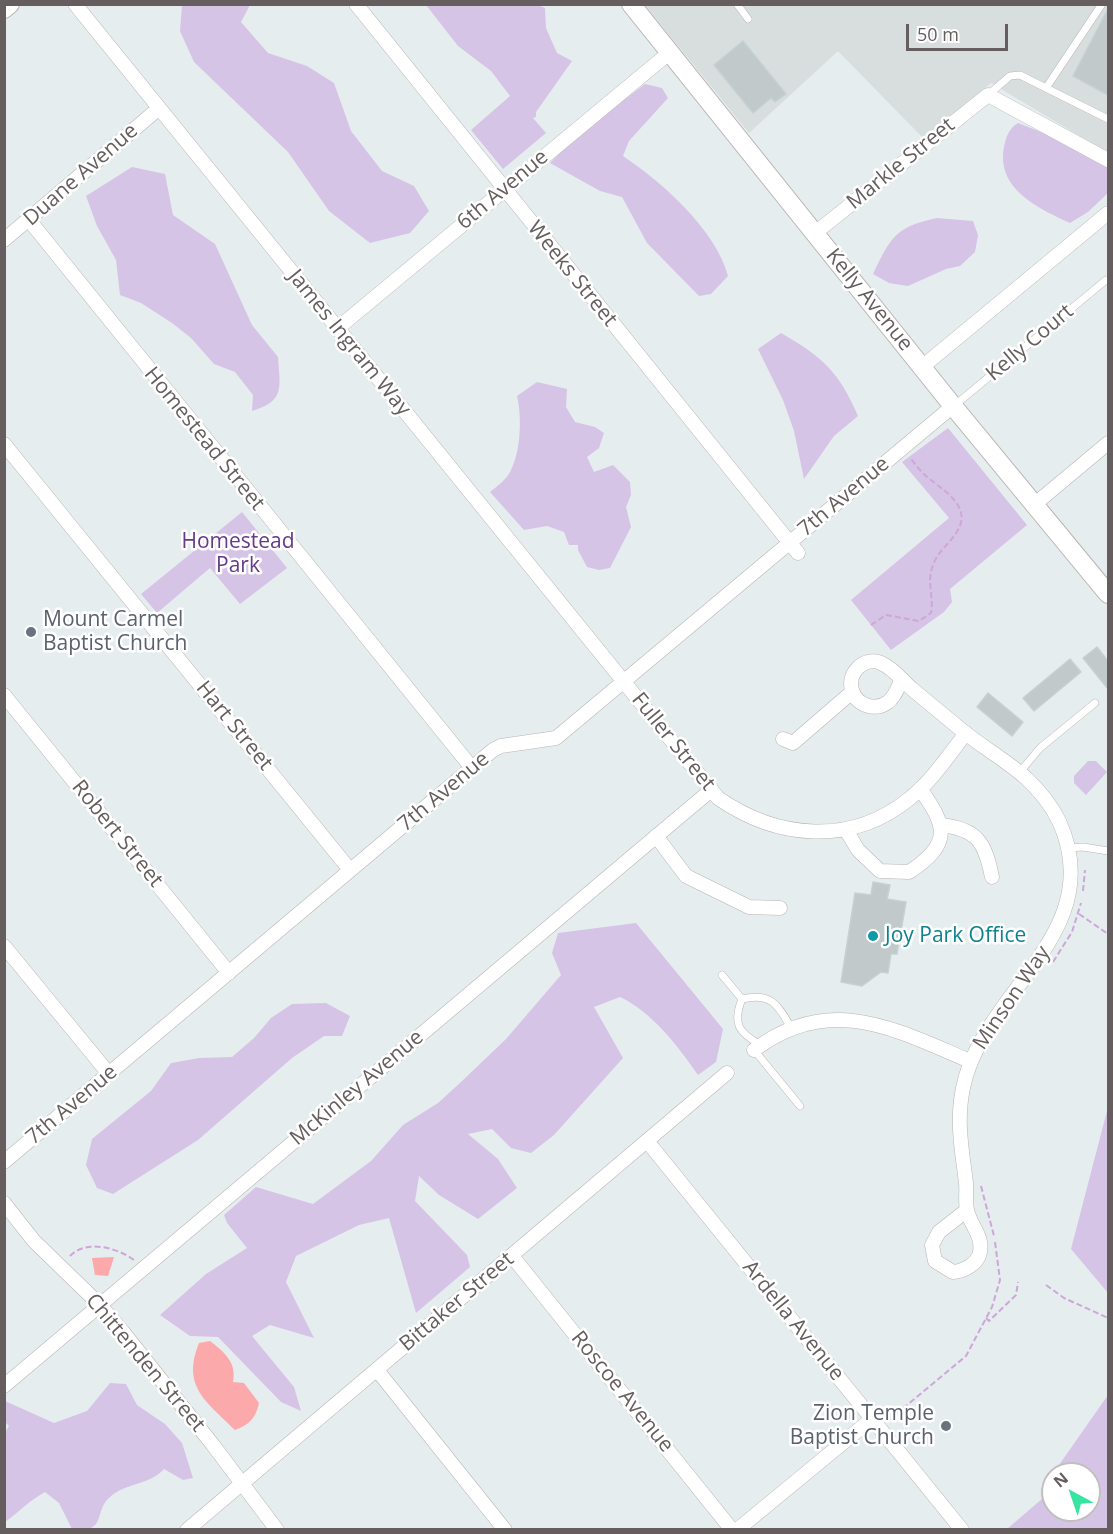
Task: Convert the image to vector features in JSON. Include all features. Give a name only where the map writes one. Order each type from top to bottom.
[{"type":"main road","points":[[4,9],[10,4]]},
{"type":"main road","name":"Kelly Avenue","points":[[631,4],[953,406],[1108,594]]},
{"type":"street","name":"James Ingram Way","points":[[75,4],[624,681]]},
{"type":"street","name":"Weeks Street","points":[[356,4],[794,548]]},
{"type":"street","name":"6th Avenue","points":[[338,328],[669,53]]},
{"type":"street","name":"Markle Street","points":[[815,233],[988,95]]},
{"type":"street","points":[[988,95],[1108,160]]},
{"type":"street","name":"Duane Avenue","points":[[4,240],[158,109]]},
{"type":"street","points":[[922,367],[1108,213]]},
{"type":"street","name":"Homestead Street","points":[[29,220],[472,768]]},
{"type":"street","name":"7th Avenue","points":[[4,1162],[472,768],[501,746],[550,741],[556,738],[624,681],[794,548],[953,406]]},
{"type":"street","points":[[1035,504],[1108,443]]},
{"type":"street","name":"Hart Street","points":[[4,444],[350,870]]},
{"type":"street","name":"Minson Way","points":[[852,692],[850,681],[856,668],[861,663],[879,662],[1019,773],[1053,811],[1068,848],[1070,865],[1068,899],[1055,933],[982,1038],[970,1061],[958,1121],[967,1210]]},
{"type":"street","points":[[783,739],[794,743],[852,692],[858,701],[867,706],[887,703],[894,696],[902,679]]},
{"type":"street","name":"Fuller Street","points":[[624,681],[710,791],[736,811],[768,825],[810,832],[846,830],[889,814],[920,789],[966,733]]},
{"type":"street","name":"Robert Street","points":[[4,695],[229,973]]},
{"type":"street","points":[[846,830],[870,863],[880,871],[896,874],[909,872],[927,858],[940,840],[939,815],[920,789]]},
{"type":"street","name":"McKinley Avenue","points":[[5,1384],[101,1306],[710,791]]},
{"type":"street","points":[[941,825],[971,832],[981,842],[992,877]]},
{"type":"street","points":[[656,836],[686,876],[749,907],[780,908]]},
{"type":"street","points":[[4,946],[109,1074]]},
{"type":"street","points":[[758,1048],[791,1028],[838,1019],[877,1024],[970,1061]]},
{"type":"street","name":"Bittaker Street","points":[[187,1530],[727,1073]]},
{"type":"street","name":"Ardella Avenue","points":[[647,1142],[962,1530]]},
{"type":"street","name":"Chittenden Street","points":[[4,1203],[34,1241],[101,1306],[277,1530]]},
{"type":"street","name":"Roscoe Avenue","points":[[512,1256],[732,1530]]},
{"type":"street","points":[[377,1370],[505,1530]]},
{"type":"street","points":[[737,1530],[877,1423]]},
{"type":"lane","points":[[737,4],[748,19]]},
{"type":"lane","points":[[1046,88],[1102,4]]},
{"type":"lane","points":[[988,95],[1016,74],[1108,119]]},
{"type":"lane","name":"Kelly Court","points":[[953,406],[1106,280]]},
{"type":"lane","points":[[1019,773],[1040,748],[1095,703]]},
{"type":"lane","points":[[1068,848],[1083,847],[1108,851]]},
{"type":"lane","points":[[722,975],[742,999]]},
{"type":"lane","points":[[742,999],[759,995],[772,1001],[791,1028]]},
{"type":"lane","points":[[742,999],[736,1012],[738,1025],[758,1048],[800,1106]]},
{"type":"path","points":[[871,625],[886,615],[919,621],[931,613],[931,570],[942,548],[957,532],[961,523],[959,507],[951,496],[926,476],[909,457]]},
{"type":"path","points":[[1050,967],[1072,932],[1079,914],[1085,879],[1083,847]]},
{"type":"path","points":[[1079,914],[1108,934]]},
{"type":"path","points":[[877,1423],[958,1365],[966,1356],[986,1318],[998,1289],[1000,1270],[979,1180]]},
{"type":"path","points":[[66,1260],[80,1249],[95,1247],[123,1252],[135,1261]]},
{"type":"path","points":[[986,1318],[989,1320],[1016,1295],[1018,1282]]},
{"type":"path","points":[[1046,1285],[1064,1298],[1108,1318]]},
{"type":"shaded area","points":[[645,5],[1108,5],[1108,153],[991,83],[923,138],[838,51],[749,133]]},
{"type":"shaded area","points":[[114,1257],[108,1276],[95,1275],[92,1258]]},
{"type":"shaded area","points":[[210,1341],[231,1363],[233,1382],[244,1383],[259,1403],[251,1420],[235,1430],[207,1402],[195,1382],[194,1358],[199,1343]]},
{"type":"green space","points":[[182,5],[250,5],[241,22],[268,53],[307,66],[334,83],[351,131],[382,171],[414,186],[429,211],[410,233],[370,243],[329,211],[288,152],[194,62],[180,31]]},
{"type":"green space","points":[[426,5],[538,5],[545,8],[546,28],[557,53],[572,61],[536,112],[536,117],[533,118],[546,133],[503,169],[471,130],[510,96],[491,71],[458,46]]},
{"type":"green space","points":[[645,84],[662,88],[668,98],[629,141],[623,156],[654,179],[686,208],[712,242],[722,259],[728,276],[711,294],[699,296],[647,243],[622,197],[600,191],[550,163],[579,134]]},
{"type":"green space","points":[[1018,123],[1056,138],[1108,167],[1108,193],[1088,212],[1070,223],[1045,211],[1022,195],[1006,174],[1003,162],[1007,136],[1012,127]]},
{"type":"green space","points":[[132,167],[165,174],[173,215],[215,244],[252,325],[278,357],[278,392],[270,403],[263,407],[252,411],[253,395],[235,372],[214,364],[191,338],[172,323],[141,303],[120,295],[116,260],[97,226],[86,196]]},
{"type":"green space","points":[[937,218],[973,221],[978,235],[975,252],[960,266],[946,269],[908,286],[889,283],[873,274],[896,235],[912,225]]},
{"type":"green space","points":[[781,333],[808,350],[828,367],[844,388],[858,416],[834,436],[804,479],[794,431],[783,400],[758,349]]},
{"type":"green space","points":[[537,382],[567,389],[566,407],[575,422],[595,427],[604,433],[599,448],[587,457],[594,472],[613,465],[630,482],[631,495],[626,507],[631,527],[610,568],[599,570],[587,567],[578,550],[578,545],[569,545],[564,532],[547,526],[524,530],[490,492],[508,475],[514,464],[520,424],[517,396]]},
{"type":"green space","points":[[948,428],[1027,525],[950,589],[952,602],[944,612],[891,650],[851,600],[949,518],[902,462]]},
{"type":"green space","name":"Homestead Park","points":[[242,512],[287,568],[240,604],[210,568],[157,613],[141,594]]},
{"type":"green space","points":[[1088,761],[1096,761],[1107,772],[1086,795],[1074,783],[1074,776]]},
{"type":"green space","points":[[636,923],[723,1029],[716,1062],[698,1075],[673,1042],[643,1011],[620,997],[594,1007],[623,1058],[554,1135],[531,1153],[511,1148],[492,1129],[468,1134],[498,1159],[517,1188],[478,1219],[439,1195],[419,1176],[415,1201],[467,1255],[470,1267],[416,1313],[389,1218],[359,1225],[296,1256],[286,1282],[314,1338],[270,1325],[252,1336],[294,1387],[301,1411],[281,1402],[218,1337],[190,1336],[160,1315],[206,1274],[247,1248],[227,1223],[224,1215],[256,1187],[313,1204],[371,1161],[403,1125],[438,1103],[506,1039],[561,975],[552,953],[558,933]]},
{"type":"green space","points":[[326,1003],[350,1016],[342,1036],[324,1036],[292,1058],[198,1140],[113,1194],[97,1188],[86,1165],[92,1139],[151,1091],[171,1063],[199,1058],[232,1057],[254,1038],[271,1018],[292,1004]]},
{"type":"green space","points":[[1108,1107],[1108,1293],[1071,1249]]},
{"type":"green space","points":[[110,1383],[126,1384],[137,1405],[165,1424],[182,1443],[193,1478],[183,1480],[164,1469],[152,1478],[116,1492],[105,1503],[95,1525],[83,1530],[72,1529],[59,1503],[45,1492],[5,1522],[4,1434],[9,1426],[5,1422],[5,1401],[54,1423],[87,1411]]},
{"type":"green space","points":[[1108,1395],[1108,1529],[1007,1529],[1041,1500],[1041,1522],[1101,1522],[1101,1462],[1061,1462]]},
{"type":"building","points":[[1108,9],[1108,95],[1073,76]]},
{"type":"building","points":[[743,41],[786,94],[775,102],[771,98],[753,113],[714,65]]},
{"type":"building","points":[[1097,647],[1108,661],[1108,689],[1083,658]]},
{"type":"building","points":[[1070,659],[1081,672],[1034,711],[1023,698]]},
{"type":"building","points":[[988,693],[1023,722],[1012,736],[977,707]]},
{"type":"building","name":"Joy Park Office","points":[[873,882],[890,885],[887,899],[906,902],[897,954],[891,954],[888,973],[881,972],[862,986],[841,982],[855,893],[871,895]]},
{"type":"place","name":"Mount Carmel Baptist Church","points":[[31,632]]},
{"type":"place","name":"Joy Park Office","points":[[873,936]]},
{"type":"place","name":"Zion Temple Baptist Church","points":[[946,1426]]}]
